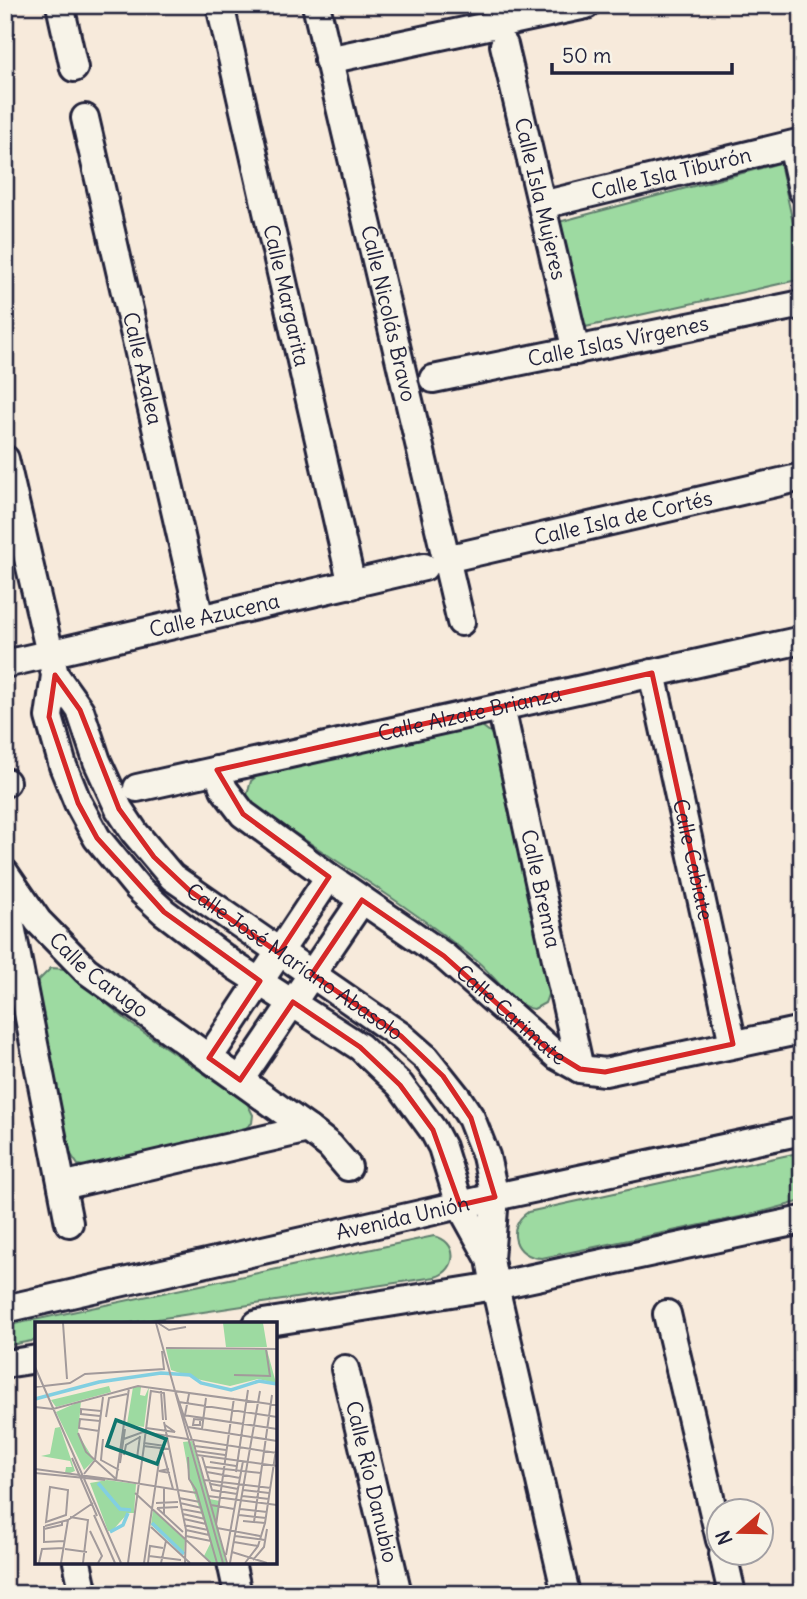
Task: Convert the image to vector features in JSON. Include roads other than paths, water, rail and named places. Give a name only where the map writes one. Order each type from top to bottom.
[{"type":"street","points":[[60,5],[75,68]]},
{"type":"street","name":"Calle Margarita","points":[[220,5],[352,585]]},
{"type":"street","name":"Calle Nicolás Bravo","points":[[316,5],[435,563],[461,622]]},
{"type":"street","points":[[328,60],[586,5]]},
{"type":"street","name":"Calle Isla Mujeres","points":[[504,45],[576,351]]},
{"type":"street","name":"Calle Azalea","points":[[85,118],[200,619]]},
{"type":"street","points":[[797,144],[802,190]]},
{"type":"street","name":"Calle Isla Tiburón","points":[[542,205],[797,144]]},
{"type":"street","name":"Calle Islas Vírgenes","points":[[433,379],[802,304]]},
{"type":"street","name":"Calle José Mariano Abasolo","points":[[5,459],[53,665],[80,710],[97,761],[119,809],[172,877],[401,1036],[443,1076],[471,1118],[486,1156],[495,1197],[490,1259],[495,1286],[566,1594]]},
{"type":"street","name":"Calle Isla de Cortés","points":[[435,563],[802,477]]},
{"type":"street","name":"Calle Azucena","points":[[5,664],[53,665],[200,619],[352,585],[435,563]]},
{"type":"street","name":"Calle Alzate Brianza","points":[[137,788],[802,640]]},
{"type":"street","name":"Calle José Mariano Abasolo","points":[[53,665],[48,717],[63,766],[78,803],[97,838],[138,888],[199,941],[360,1047],[400,1085],[442,1147],[460,1205],[490,1259]]},
{"type":"street","name":"Calle Cabiate","points":[[652,673],[733,1044]]},
{"type":"street","name":"Calle Brenna","points":[[501,707],[580,1069]]},
{"type":"street","name":"Calle Carimate","points":[[217,770],[224,789],[243,814],[444,956],[549,1051],[580,1069],[605,1072],[802,1030]]},
{"type":"street","name":"Calle Carugo","points":[[5,873],[38,921],[86,970],[308,1129],[330,1146],[348,1167]]},
{"type":"street","points":[[209,1058],[329,877]]},
{"type":"street","points":[[5,895],[69,1223]]},
{"type":"street","points":[[240,1080],[362,900]]},
{"type":"street","points":[[400,1085],[426,1058]]},
{"type":"street","points":[[62,1186],[308,1129]]},
{"type":"street","name":"Avenida Unión","points":[[5,1309],[495,1197],[802,1131]]},
{"type":"street","points":[[270,1322],[495,1286],[802,1220]]},
{"type":"street","points":[[667,1314],[710,1498]]},
{"type":"street","points":[[5,1364],[35,1359]]},
{"type":"street","name":"Calle Río Danubio","points":[[345,1369],[398,1594]]},
{"type":"street","points":[[77,1564],[84,1594]]},
{"type":"street","points":[[232,1564],[238,1594]]},
{"type":"street","points":[[726,1568],[732,1594]]}]
